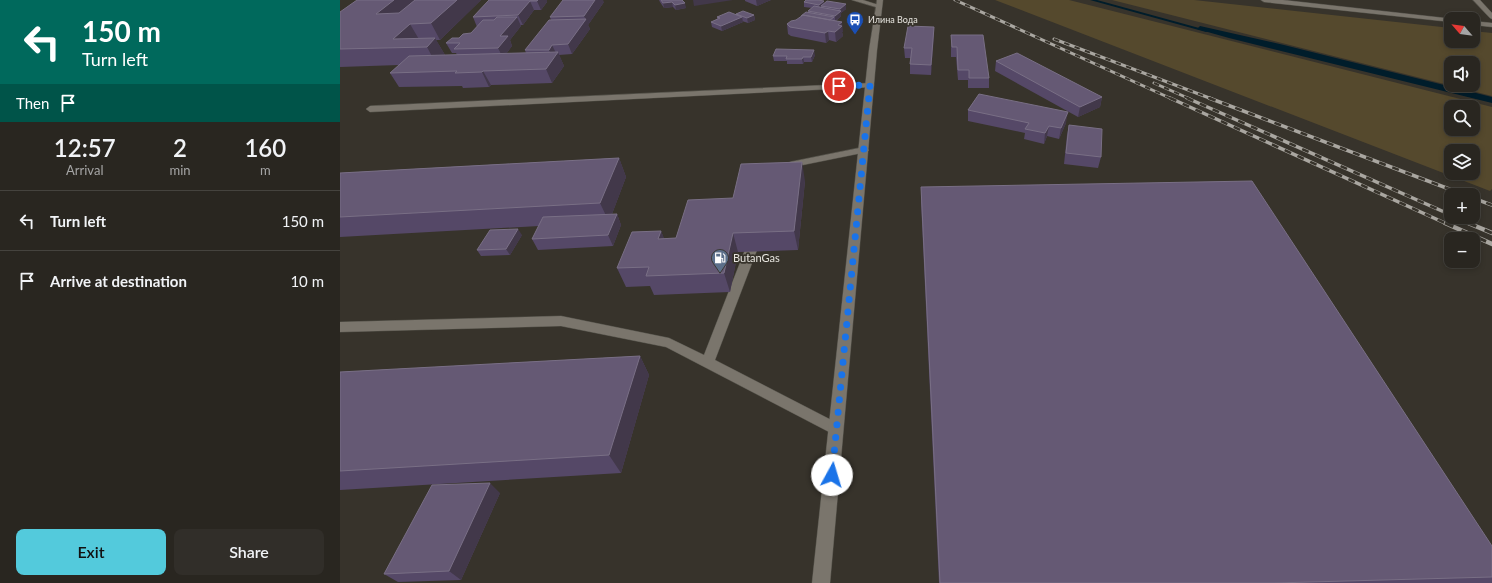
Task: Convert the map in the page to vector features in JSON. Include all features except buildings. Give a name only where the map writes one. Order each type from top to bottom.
[{"type":"street","points":[[821,583],[870,85],[880,3],[855,0]]},
{"type":"street","points":[[1264,0],[1444,19]]},
{"type":"street","points":[[1476,0],[1492,17]]},
{"type":"street","points":[[1480,24],[1492,25]]},
{"type":"street","points":[[370,109],[870,85]]},
{"type":"street","points":[[778,179],[781,171],[790,165],[864,150]]},
{"type":"street","points":[[708,363],[758,230]]},
{"type":"street","points":[[340,327],[562,321],[670,343],[836,429]]},
{"type":"shaded area","points":[[995,0],[1069,0],[1464,100],[1444,100],[1444,136],[1480,136],[1480,104],[1492,107],[1492,189],[1490,191],[1461,180],[1480,180],[1480,144],[1444,144],[1444,173]]},
{"type":"shaded area","points":[[1112,0],[1194,0],[1444,27],[1444,48],[1480,48],[1480,32],[1492,33],[1492,96],[1476,92],[1480,92],[1480,56],[1444,56],[1444,84]]},
{"type":"water","points":[[1200,26],[1284,45],[1444,85],[1444,91],[1229,38],[1197,29]]},
{"type":"water","points":[[1447,92],[1472,92],[1492,97],[1492,103]]},
{"type":"waterway","points":[[1092,0],[1208,31]]},
{"type":"railway","points":[[955,0],[1172,99]]},
{"type":"railway","points":[[1054,39],[1212,99]]},
{"type":"railway","points":[[1154,83],[1190,99]]},
{"type":"railway","points":[[1170,98],[1444,223]]},
{"type":"railway","points":[[1187,98],[1444,212]]},
{"type":"railway","points":[[1209,98],[1447,188]]},
{"type":"railway","points":[[1480,201],[1492,205]]},
{"type":"railway","points":[[1447,224],[1492,244]]},
{"type":"railway","points":[[1470,224],[1492,233]]},
{"type":"place","name":"Илина Вода","points":[[855,35]]},
{"type":"place","name":"ButanGas","points":[[720,273]]},
{"type":"route","points":[[832,475],[870,85],[839,86]]}]
